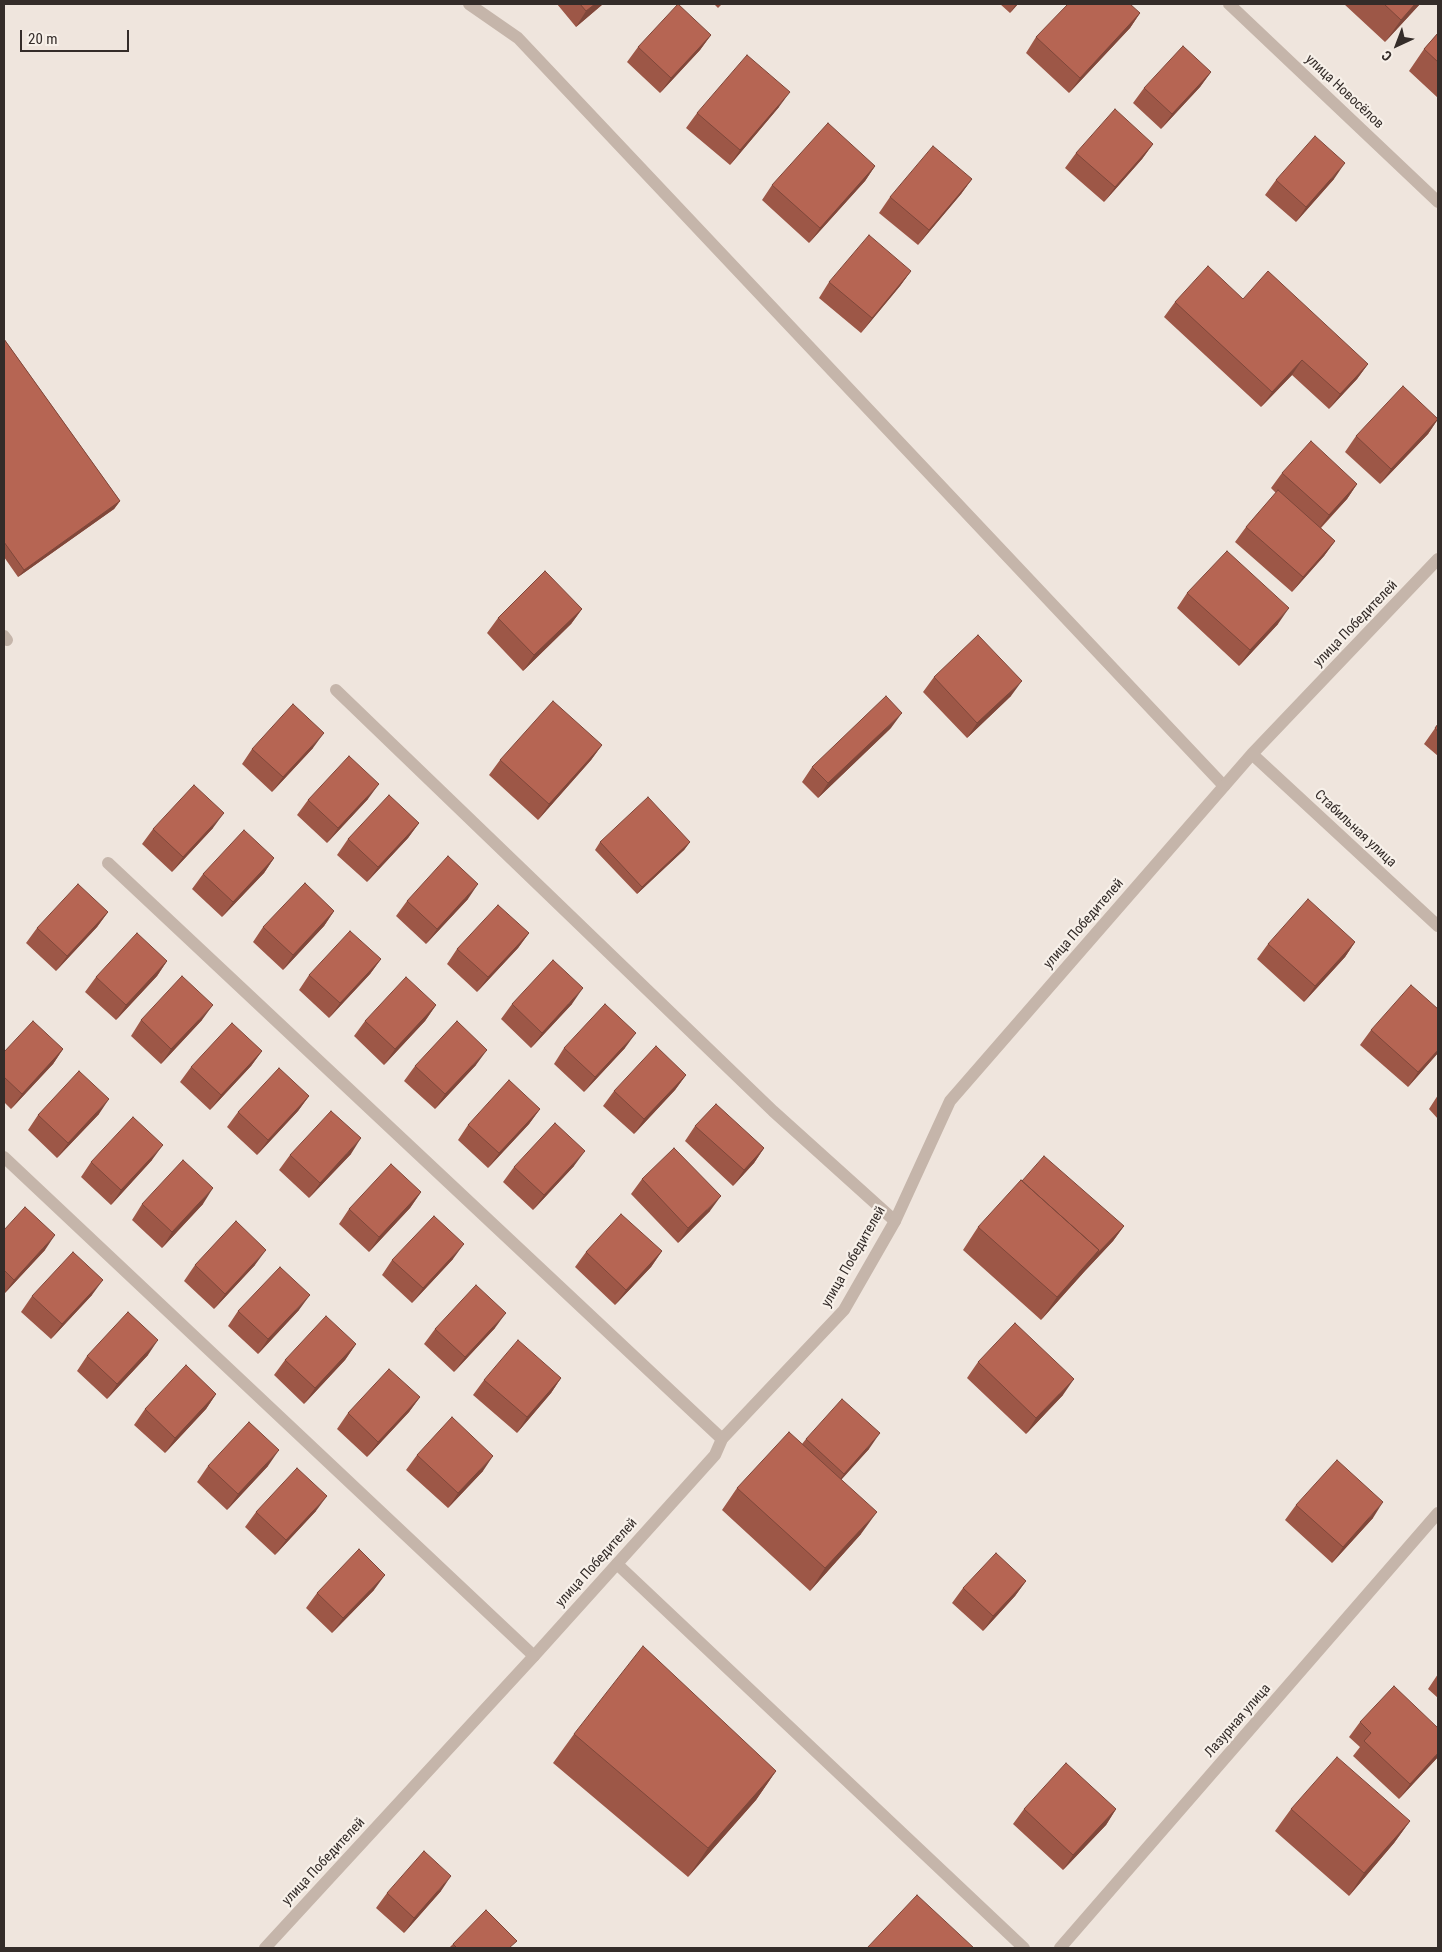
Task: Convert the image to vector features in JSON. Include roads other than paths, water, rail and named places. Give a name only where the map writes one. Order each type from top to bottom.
[{"type":"street","points":[[469,4],[518,38],[1224,786]]},
{"type":"street","name":"улица Новосёлов","points":[[1229,4],[1438,202]]},
{"type":"street","name":"улица Победителей","points":[[265,1948],[534,1656],[715,1455],[722,1439],[844,1310],[895,1221],[950,1101],[1252,754],[1438,560]]},
{"type":"street","points":[[336,690],[765,1104],[895,1221]]},
{"type":"street","name":"Стабильная улица","points":[[1252,754],[1438,926]]},
{"type":"street","points":[[108,863],[722,1439]]},
{"type":"street","points":[[4,1157],[534,1656]]},
{"type":"street","name":"Лазурная улица","points":[[1060,1948],[1438,1513]]},
{"type":"street","points":[[617,1564],[1024,1948]]}]
